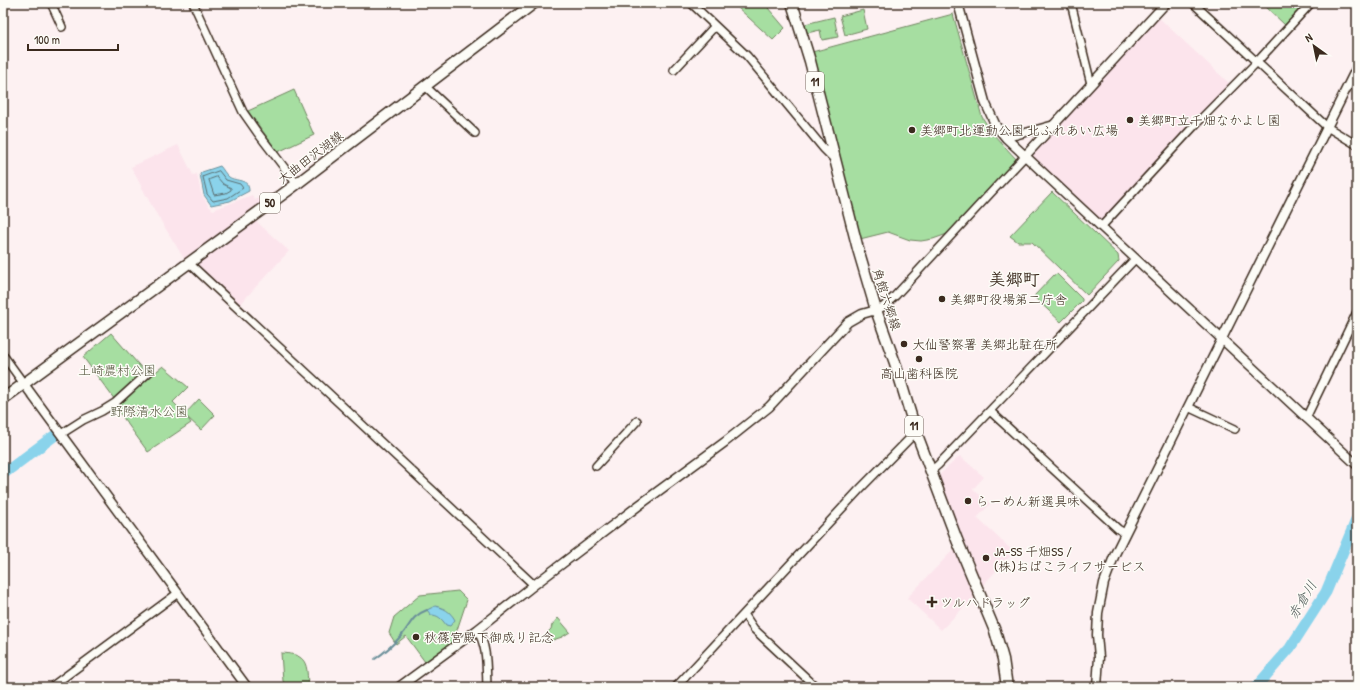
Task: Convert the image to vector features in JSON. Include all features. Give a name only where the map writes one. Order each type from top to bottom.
[{"type":"main road","name":"大曲田沢湖線","points":[[3,399],[189,263],[534,3]]},
{"type":"main road","name":"角館六郷線","points":[[792,3],[810,61],[858,249],[876,310],[895,363],[916,432],[957,540],[995,631],[1003,659],[1007,687]]},
{"type":"street","points":[[51,3],[62,28]]},
{"type":"street","points":[[193,3],[243,112],[296,183]]},
{"type":"street","points":[[691,3],[747,56],[824,149],[836,161]]},
{"type":"street","points":[[958,3],[985,102],[996,126],[1006,138],[1357,465]]},
{"type":"street","points":[[1070,3],[1091,84]]},
{"type":"street","points":[[399,687],[477,630],[534,584],[687,471],[769,407],[848,322],[862,314],[883,307],[1056,124],[1166,3]]},
{"type":"street","points":[[1193,3],[1327,127],[1357,145]]},
{"type":"street","points":[[1101,227],[1196,124],[1312,3]]},
{"type":"street","points":[[674,70],[715,26]]},
{"type":"street","points":[[1097,687],[1099,657],[1097,635],[1098,613],[1100,599],[1115,554],[1357,67]]},
{"type":"street","points":[[424,86],[475,133]]},
{"type":"street","points":[[1006,138],[1056,124]]},
{"type":"street","points":[[931,471],[1135,259]]},
{"type":"street","points":[[189,263],[534,584]]},
{"type":"street","points":[[1306,418],[1357,312]]},
{"type":"street","points":[[3,354],[247,687]]},
{"type":"street","points":[[61,434],[115,403],[149,372]]},
{"type":"street","points":[[1188,407],[1235,429]]},
{"type":"street","points":[[990,410],[1118,528],[1126,533]]},
{"type":"street","points":[[596,466],[637,421]]},
{"type":"street","points":[[676,687],[859,490],[916,432]]},
{"type":"street","points":[[51,687],[178,593]]},
{"type":"street","points":[[744,614],[754,629],[816,687]]},
{"type":"street","points":[[477,630],[482,637],[486,649],[487,687]]},
{"type":"shaded area","name":"美郷町立千畑なかよし園","points":[[1158,17],[1231,85],[1102,223],[1028,156]]},
{"type":"shaded area","points":[[178,145],[193,175],[197,174],[201,193],[208,205],[213,210],[252,195],[255,200],[259,198],[265,204],[185,260],[154,210],[131,167]]},
{"type":"shaded area","points":[[256,221],[289,251],[240,304],[196,264]]},
{"type":"shaded area","points":[[960,456],[984,477],[973,489],[990,504],[977,518],[1014,552],[982,586],[938,476]]},
{"type":"shaded area","points":[[955,548],[975,596],[941,630],[907,598]]},
{"type":"green space","points":[[739,3],[776,3],[768,8],[785,28],[773,40],[736,6]]},
{"type":"green space","points":[[1262,3],[1309,3],[1287,27]]},
{"type":"green space","points":[[863,10],[867,29],[845,35],[840,16]]},
{"type":"green space","name":"美郷町北運動公園 北ふれあい広場","points":[[953,14],[982,117],[993,134],[1017,160],[950,233],[933,239],[921,241],[910,240],[888,232],[860,239],[812,52]]},
{"type":"green space","points":[[834,17],[838,37],[822,40],[820,30],[807,33],[805,24]]},
{"type":"green space","points":[[294,90],[314,135],[278,152],[248,111]]},
{"type":"green space","points":[[1052,192],[1118,255],[1119,261],[1087,295],[1032,242],[1018,242],[1010,236]]},
{"type":"green space","points":[[1057,274],[1082,299],[1082,301],[1061,322],[1035,298],[1035,295],[1054,275]]},
{"type":"green space","name":"土崎農村公園","points":[[111,333],[145,372],[115,400],[83,357]]},
{"type":"green space","name":"野際清水公園","points":[[163,366],[188,387],[173,402],[185,414],[199,399],[215,415],[201,430],[187,417],[191,423],[148,452],[116,408],[136,388]]},
{"type":"green space","points":[[458,591],[467,600],[453,642],[425,662],[406,636],[396,644],[389,633],[394,617],[420,595]]},
{"type":"green space","points":[[558,618],[570,632],[562,637],[550,641],[548,632]]},
{"type":"green space","points":[[281,653],[290,654],[301,658],[306,666],[308,687],[286,687],[283,681]]},
{"type":"water","points":[[220,166],[232,179],[245,182],[249,191],[230,201],[211,205],[204,195],[200,174]]},
{"type":"water","points":[[435,606],[446,610],[451,614],[455,620],[450,626],[446,625],[438,617],[431,615],[427,610]]},
{"type":"waterway","points":[[3,474],[54,436]]},
{"type":"waterway","name":"赤倉川","points":[[1256,687],[1290,648],[1326,592],[1357,518]]},
{"type":"waterway","points":[[375,659],[398,639],[414,618],[427,610]]},
{"type":"place","name":"美郷町立千畑なかよし園","points":[[1130,120]]},
{"type":"place","name":"美郷町北運動公園 北ふれあい広場","points":[[912,130]]},
{"type":"place","name":"美郷町役場第二庁舎","points":[[942,299]]},
{"type":"place","name":"大仙警察署 美郷北駐在所","points":[[904,344]]},
{"type":"place","name":"高山歯科医院","points":[[919,359]]},
{"type":"place","name":"らーめん新選具味","points":[[968,501]]},
{"type":"place","name":"JA-SS 千畑SS / (株)おばこライフサービス","points":[[986,558]]},
{"type":"place","name":"ツルハドラッグ","points":[[932,602]]},
{"type":"place","name":"秋篠宮殿下御成り記念","points":[[416,637]]},
{"type":"district","name":"美郷町","points":[[1014,279]]}]
